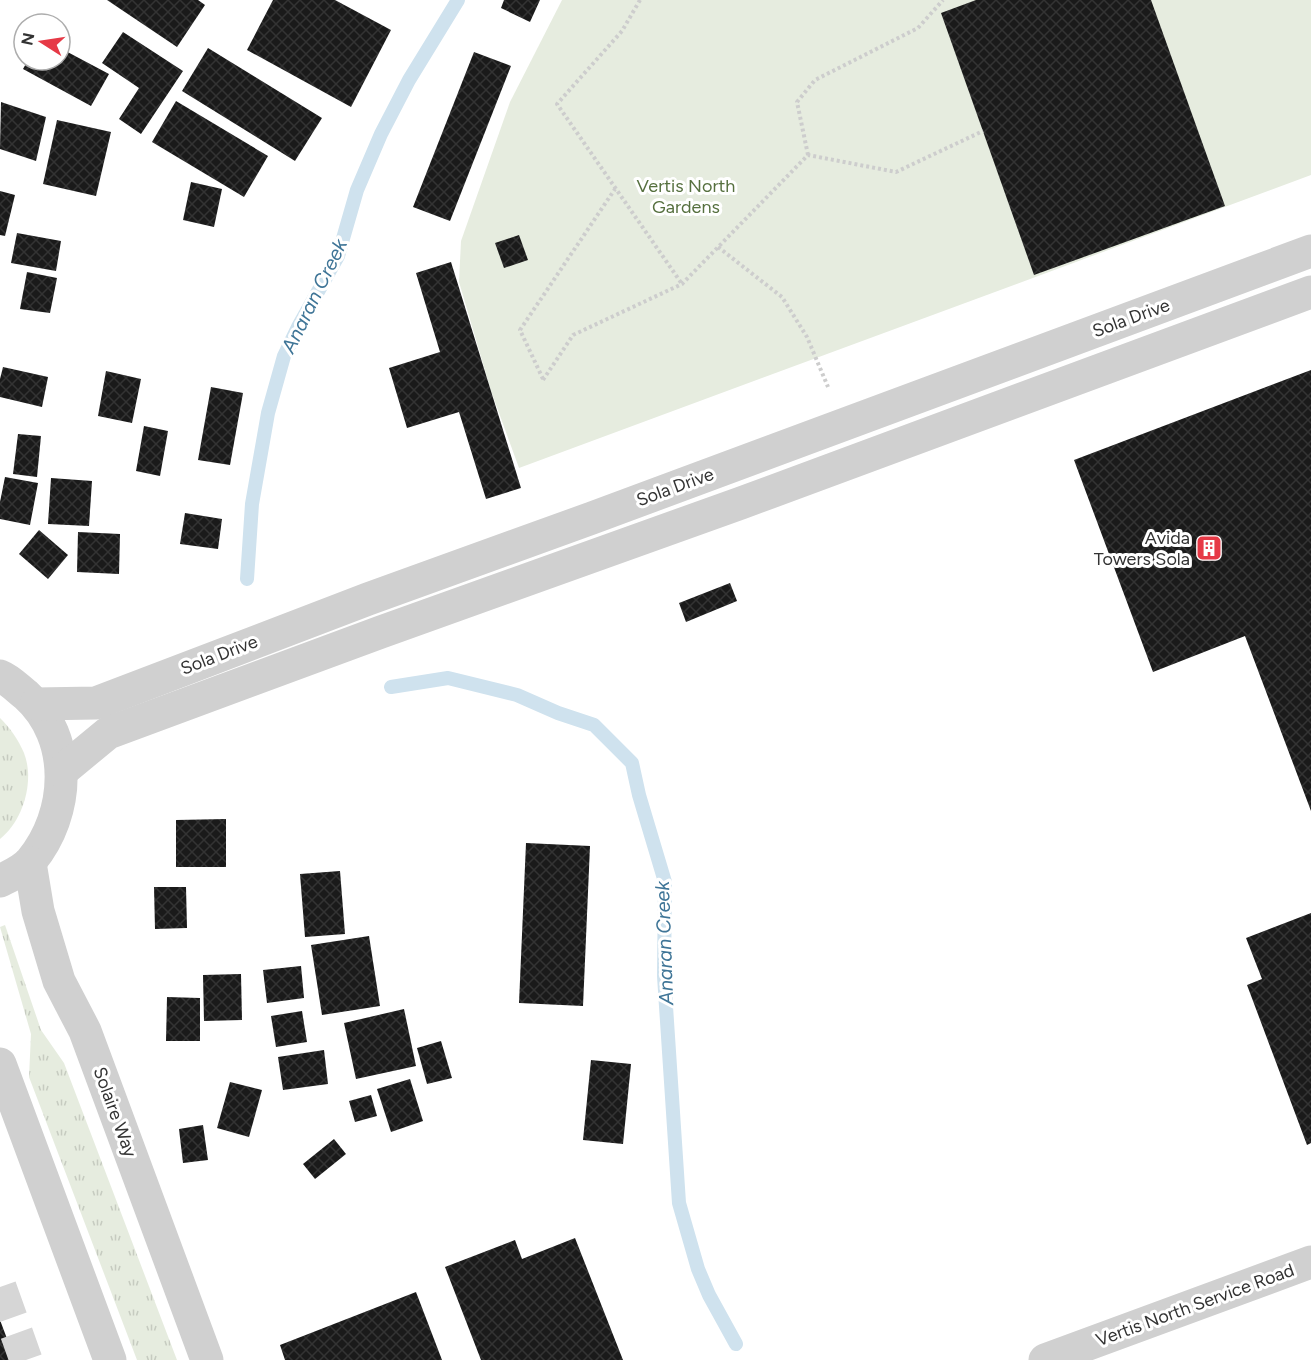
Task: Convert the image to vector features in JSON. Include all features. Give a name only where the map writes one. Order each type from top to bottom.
[{"type":"lane","name":"Sola Drive","points":[[36,704],[96,704],[368,599],[1311,251]]},
{"type":"lane","name":"Sola Drive","points":[[62,771],[108,733],[232,686],[752,499],[1311,292]]},
{"type":"lane","points":[[0,676],[7,679],[36,704],[55,738],[62,771],[60,806],[50,830],[30,863],[0,881]]},
{"type":"lane","name":"Solaire Way","points":[[30,863],[38,911],[58,981],[85,1031],[207,1360]]},
{"type":"lane","points":[[0,1064],[110,1360]]},
{"type":"lane","name":"Vertis North Service Road","points":[[1046,1360],[1311,1262]]},
{"type":"path","points":[[639,0],[622,31],[557,104],[682,284]]},
{"type":"path","points":[[808,155],[797,102],[815,80],[918,28],[943,0]]},
{"type":"path","points":[[808,155],[896,172],[983,131]]},
{"type":"path","points":[[615,189],[520,330],[543,380],[573,335],[682,284],[808,155]]},
{"type":"path","points":[[718,247],[782,297],[807,338],[830,390]]},
{"type":"green space","name":"Vertis North Gardens","points":[[562,0],[1311,0],[1311,175],[519,468],[491,391],[459,282],[461,241],[510,102]]},
{"type":"green space","points":[[0,718],[14,734],[22,748],[28,776],[21,811],[15,822],[0,839]]},
{"type":"green space","points":[[5,925],[41,1030],[64,1063],[177,1360],[137,1360],[29,1077],[31,1034],[0,927]]},
{"type":"building","points":[[107,0],[198,0],[205,5],[177,47]]},
{"type":"building","points":[[273,0],[335,0],[391,30],[351,107],[247,50]]},
{"type":"building","points":[[504,0],[540,0],[530,22],[501,8]]},
{"type":"building","points":[[976,0],[1151,0],[1225,206],[1034,275],[941,13]]},
{"type":"building","points":[[123,32],[183,71],[141,134],[119,119],[139,88],[102,63]]},
{"type":"building","points":[[208,48],[322,118],[295,161],[182,91]]},
{"type":"building","points":[[474,52],[511,66],[450,221],[413,207]]},
{"type":"building","points":[[72,54],[109,74],[91,106],[29,72],[72,72]]},
{"type":"building","points":[[176,101],[268,156],[244,197],[152,142]]},
{"type":"building","points":[[1,102],[46,117],[36,161],[0,149]]},
{"type":"building","points":[[57,120],[111,132],[96,196],[43,184]]},
{"type":"building","points":[[191,182],[222,189],[214,227],[183,220]]},
{"type":"building","points":[[0,191],[15,195],[5,236],[0,235]]},
{"type":"building","points":[[17,233],[61,241],[56,271],[11,263]]},
{"type":"building","points":[[519,235],[528,260],[504,268],[495,243]]},
{"type":"building","points":[[451,262],[521,488],[486,499],[459,412],[407,428],[389,368],[440,352],[416,273]]},
{"type":"building","points":[[27,272],[57,278],[50,313],[20,309]]},
{"type":"building","points":[[3,367],[48,377],[42,407],[0,397]]},
{"type":"building","name":"Avida Towers Sola","points":[[1311,370],[1311,811],[1245,636],[1153,672],[1074,460]]},
{"type":"building","points":[[106,371],[141,379],[132,423],[98,416]]},
{"type":"building","points":[[211,387],[243,393],[230,465],[198,460]]},
{"type":"building","points":[[144,426],[168,431],[160,476],[136,471]]},
{"type":"building","points":[[18,434],[41,436],[37,477],[13,474]]},
{"type":"building","points":[[5,477],[38,483],[30,525],[0,519],[0,502]]},
{"type":"building","points":[[51,478],[92,481],[89,526],[48,524]]},
{"type":"building","points":[[185,513],[222,519],[218,549],[180,544]]},
{"type":"building","points":[[39,530],[68,555],[48,579],[19,554]]},
{"type":"building","points":[[78,532],[120,534],[119,574],[77,572]]},
{"type":"building","points":[[730,583],[737,601],[686,622],[679,603]]},
{"type":"building","points":[[226,819],[226,867],[176,867],[176,820]]},
{"type":"building","points":[[526,843],[590,846],[583,1006],[519,1003]]},
{"type":"building","points":[[340,871],[345,934],[305,937],[300,874]]},
{"type":"building","points":[[154,887],[186,887],[187,928],[155,929]]},
{"type":"building","points":[[1311,913],[1311,1143],[1307,1145],[1247,985],[1262,979],[1246,938]]},
{"type":"building","points":[[369,936],[380,1006],[322,1015],[311,945]]},
{"type":"building","points":[[301,966],[304,998],[267,1003],[263,970]]},
{"type":"building","points":[[241,974],[242,1020],[204,1021],[203,975]]},
{"type":"building","points":[[167,997],[200,998],[200,1041],[166,1041]]},
{"type":"building","points":[[404,1009],[416,1066],[356,1079],[344,1023]]},
{"type":"building","points":[[302,1011],[307,1042],[276,1047],[271,1016]]},
{"type":"building","points":[[441,1041],[452,1078],[427,1084],[417,1048]]},
{"type":"building","points":[[324,1050],[328,1084],[283,1090],[278,1057]]},
{"type":"building","points":[[591,1060],[631,1064],[623,1144],[583,1140]]},
{"type":"building","points":[[410,1079],[423,1121],[391,1132],[377,1089]]},
{"type":"building","points":[[230,1082],[262,1090],[249,1137],[217,1128]]},
{"type":"building","points":[[371,1095],[377,1116],[355,1122],[349,1101]]},
{"type":"building","points":[[203,1125],[208,1160],[183,1163],[179,1129]]},
{"type":"building","points":[[334,1139],[346,1154],[315,1179],[303,1164]]},
{"type":"building","points":[[575,1238],[623,1360],[481,1360],[445,1267],[515,1240],[522,1259]]},
{"type":"building","points":[[416,1292],[442,1360],[285,1360],[280,1345]]},
{"type":"building","points":[[0,1320],[15,1360],[0,1360]]},
{"type":"waterway","name":"Anaran Creek","points":[[247,579],[252,504],[268,413],[284,356],[338,256],[357,190],[381,134],[409,80],[458,0]]},
{"type":"waterway","name":"Anaran Creek","points":[[391,687],[448,678],[517,695],[558,713],[594,725],[632,763],[639,795],[665,882],[664,976],[679,1203],[698,1269],[709,1295],[736,1344]]},
{"type":"tunnel","points":[[0,1287],[26,1360]]},
{"type":"place","name":"Avida Towers Sola","points":[[1209,548]]}]
